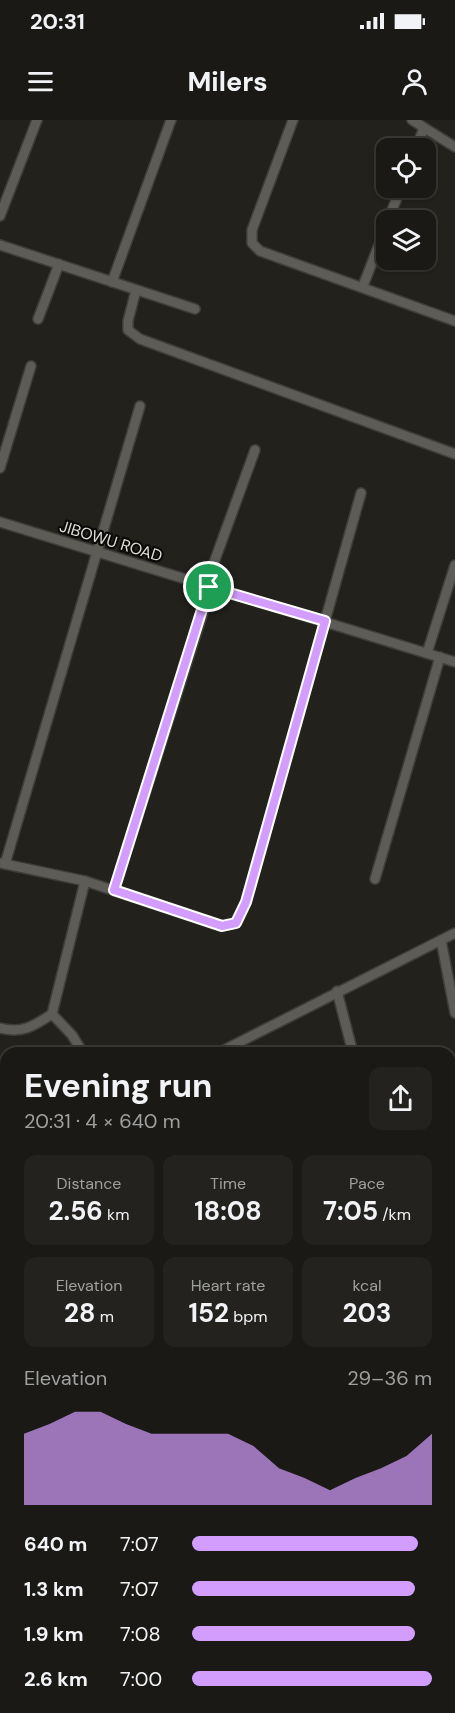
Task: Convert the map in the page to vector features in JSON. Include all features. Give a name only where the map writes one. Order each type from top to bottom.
[{"type":"street","points":[[0,216],[38,120]]},
{"type":"street","points":[[112,282],[171,120]]},
{"type":"street","points":[[293,120],[252,230],[252,243],[260,251],[363,286],[455,321]]},
{"type":"street","points":[[412,120],[455,147]]},
{"type":"street","points":[[420,138],[424,128]]},
{"type":"street","points":[[0,245],[195,309]]},
{"type":"street","points":[[363,286],[376,253]]},
{"type":"street","points":[[38,319],[59,264]]},
{"type":"street","points":[[136,290],[128,330],[140,339],[455,454]]},
{"type":"street","points":[[0,468],[31,366]]},
{"type":"street","points":[[140,406],[3,864],[84,881],[222,926],[236,923],[246,902],[361,493]]},
{"type":"street","points":[[114,890],[209,587],[212,568],[255,450]]},
{"type":"street","name":"JIBOWU ROAD","points":[[0,522],[455,662]]},
{"type":"street","points":[[427,653],[455,565]]},
{"type":"street","points":[[375,879],[440,657]]},
{"type":"street","points":[[0,1028],[19,1031],[31,1029],[52,1014],[84,881]]},
{"type":"street","points":[[236,1047],[338,991],[455,933]]},
{"type":"street","points":[[441,940],[455,1013]]},
{"type":"street","points":[[338,991],[352,1047]]},
{"type":"street","points":[[52,1014],[72,1035],[79,1047]]},
{"type":"route","points":[[209,587],[325,621],[246,902],[236,923],[222,926],[114,890],[120,877],[209,587]]}]
